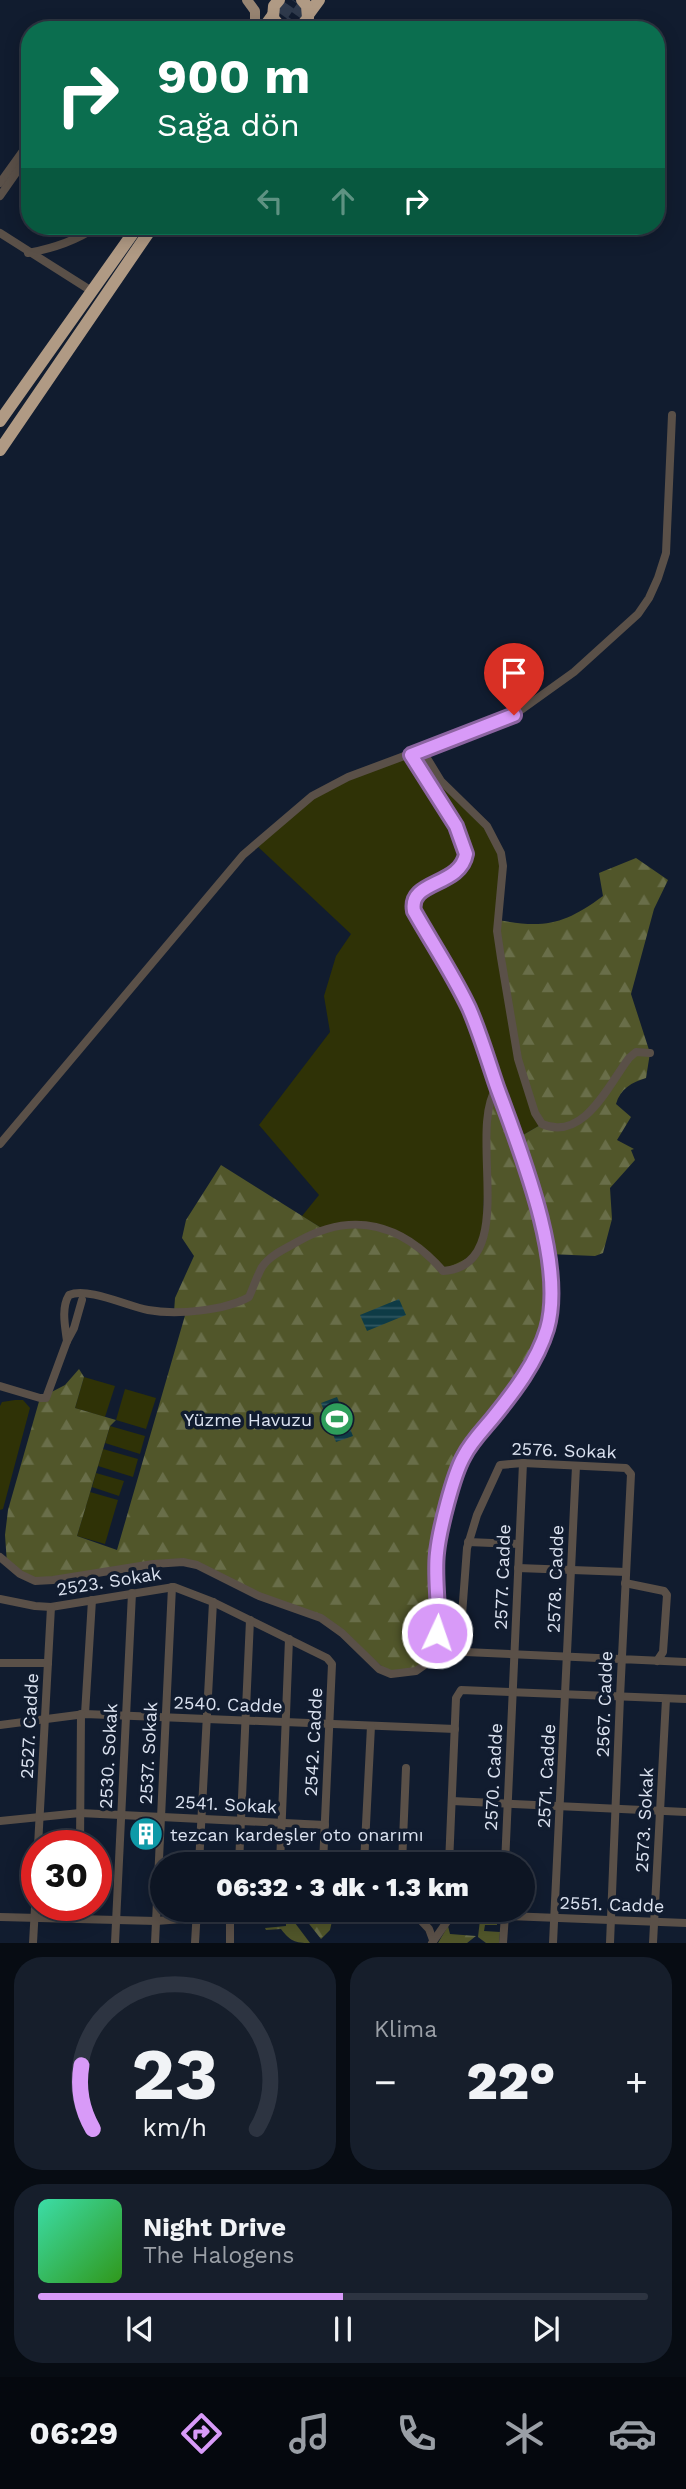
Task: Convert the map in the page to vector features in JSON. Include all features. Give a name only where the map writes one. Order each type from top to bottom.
[{"type":"highway","points":[[275,21],[274,6],[279,0]]},
{"type":"highway","points":[[302,0],[307,6],[306,21]]},
{"type":"highway","points":[[308,15],[319,0]]},
{"type":"highway","points":[[268,21],[273,14]]},
{"type":"highway","points":[[116,254],[124,235]]},
{"type":"highway","points":[[0,421],[131,235]]},
{"type":"highway","points":[[0,450],[147,235]]},
{"type":"highway","points":[[129,263],[157,235]]},
{"type":"main road","points":[[249,0],[273,14]]},
{"type":"main road","points":[[249,0],[256,11],[256,21]]},
{"type":"street","points":[[0,183],[21,154]]},
{"type":"street","points":[[0,196],[21,166]]},
{"type":"street","points":[[0,233],[90,290]]},
{"type":"street","points":[[28,253],[53,248],[84,235]]},
{"type":"street","points":[[0,1144],[243,855],[312,796],[348,777],[514,715],[574,672],[638,614],[649,598],[666,553],[673,415]]},
{"type":"street","points":[[422,750],[441,781],[487,826],[501,853],[503,866],[497,931],[500,958],[519,1059],[535,1112],[542,1124],[559,1128],[582,1119],[595,1106],[629,1058],[636,1052],[650,1053]]},
{"type":"street","points":[[0,1557],[20,1574],[35,1581],[153,1564],[183,1562],[197,1565],[258,1595],[321,1618],[342,1633],[379,1669],[391,1674],[415,1671],[426,1664],[434,1650],[439,1609],[437,1555],[462,1460],[472,1442],[493,1418],[537,1354],[548,1322],[551,1292],[548,1254],[541,1222],[508,1115],[468,1007],[414,911],[413,904],[419,892],[456,873],[466,854],[456,826],[411,755]]},
{"type":"street","points":[[67,1341],[64,1314],[65,1301],[69,1295],[84,1293],[147,1310],[174,1312],[238,1302],[249,1297],[262,1266],[271,1257],[309,1235],[331,1227],[353,1224],[380,1227],[417,1245],[443,1270],[453,1270],[463,1265],[482,1245],[486,1225],[488,1183],[485,1126],[492,1095],[497,1087]]},
{"type":"street","points":[[3,1388],[46,1398],[67,1341],[75,1328],[82,1300]]},
{"type":"street","name":"2576. Sokak","points":[[626,1468],[523,1463],[503,1464],[498,1468],[468,1542],[460,1648],[465,1652],[686,1662]]},
{"type":"street","name":"2577. Cadde","points":[[513,1691],[523,1463]]},
{"type":"street","name":"2578. Cadde","points":[[566,1694],[576,1466]]},
{"type":"street","name":"2567. Cadde","points":[[610,1943],[631,1474],[626,1468]]},
{"type":"street","points":[[468,1542],[519,1544]]},
{"type":"street","points":[[518,1568],[626,1572]]},
{"type":"street","points":[[625,1583],[664,1591],[667,1597],[663,1652],[657,1661]]},
{"type":"street","name":"2523. Sokak","points":[[0,1599],[25,1605],[51,1606],[172,1587],[250,1620],[323,1656],[332,1664]]},
{"type":"street","name":"2537. Sokak","points":[[159,1852],[172,1587]]},
{"type":"street","name":"2530. Sokak","points":[[115,1943],[132,1593]]},
{"type":"street","points":[[80,1830],[83,1714],[92,1600]]},
{"type":"street","points":[[200,1852],[212,1602]]},
{"type":"street","name":"2527. Cadde","points":[[39,1830],[51,1606]]},
{"type":"street","points":[[240,1852],[250,1620]]},
{"type":"street","points":[[281,1852],[289,1639]]},
{"type":"street","points":[[0,1663],[48,1662]]},
{"type":"street","name":"2542. Cadde","points":[[323,1852],[332,1664]]},
{"type":"street","points":[[450,1852],[456,1698],[461,1690],[686,1699]]},
{"type":"street","name":"2570. Cadde","points":[[506,1852],[513,1691]]},
{"type":"street","name":"2571. Cadde","points":[[553,1943],[566,1694]]},
{"type":"street","name":"2573. Sokak","points":[[653,1943],[666,1699]]},
{"type":"street","name":"2540. Cadde","points":[[0,1725],[83,1714],[455,1729]]},
{"type":"street","points":[[0,1725],[0,1736]]},
{"type":"street","points":[[365,1852],[371,1726]]},
{"type":"street","points":[[402,1852],[406,1768]]},
{"type":"street","points":[[452,1801],[686,1812]]},
{"type":"street","name":"2541. Sokak","points":[[0,1821],[80,1813],[324,1825]]},
{"type":"street","name":"2551. Cadde","points":[[535,1916],[686,1923]]},
{"type":"street","points":[[0,1917],[21,1918]]},
{"type":"street","points":[[33,1943],[34,1921]]},
{"type":"street","points":[[112,1921],[150,1921]]},
{"type":"street","name":"2537. Sokak","points":[[155,1943],[156,1922]]},
{"type":"street","points":[[195,1943],[196,1922]]},
{"type":"street","points":[[230,1943],[234,1922]]},
{"type":"street","points":[[422,1922],[429,1929],[432,1942]]},
{"type":"street","points":[[432,1942],[443,1922]]},
{"type":"street","points":[[503,1922],[503,1943]]},
{"type":"green space","points":[[422,750],[441,781],[487,826],[501,853],[497,931],[542,1124],[516,1139],[486,1144],[482,1245],[453,1270],[323,1229],[302,1216],[319,1195],[259,1125],[330,1032],[324,996],[336,956],[351,934],[255,844],[312,796]]},
{"type":"green space","points":[[636,858],[668,880],[654,909],[631,994],[650,1053],[646,1078],[627,1087],[616,1104],[631,1117],[617,1140],[634,1149],[631,1150],[635,1160],[610,1188],[612,1219],[603,1253],[595,1256],[548,1254],[550,1304],[537,1354],[462,1460],[437,1555],[434,1650],[416,1671],[391,1674],[334,1626],[183,1562],[35,1581],[7,1564],[5,1535],[8,1510],[40,1398],[65,1385],[79,1369],[84,1377],[75,1408],[116,1420],[110,1426],[77,1536],[117,1550],[186,1312],[174,1312],[175,1298],[194,1256],[182,1238],[186,1220],[221,1165],[323,1229],[339,1226],[392,1231],[443,1270],[474,1255],[486,1225],[485,1126],[497,1087],[516,1139],[542,1124],[518,1059],[498,920],[542,924],[577,913],[603,896],[599,873]]},
{"type":"green space","points":[[84,1377],[115,1386],[105,1417],[75,1408]]},
{"type":"green space","points":[[125,1389],[156,1398],[146,1429],[116,1420]]},
{"type":"green space","points":[[23,1400],[30,1408],[3,1509],[0,1510],[0,1406],[2,1402]]},
{"type":"green space","points":[[110,1426],[145,1436],[140,1454],[105,1443]]},
{"type":"green space","points":[[103,1449],[138,1459],[133,1477],[98,1466]]},
{"type":"green space","points":[[96,1473],[124,1481],[119,1496],[92,1487]]},
{"type":"green space","points":[[90,1492],[118,1500],[105,1544],[77,1536]]},
{"type":"green space","points":[[286,1922],[294,1922],[310,1943],[293,1940],[281,1929],[265,1928],[286,1926]]},
{"type":"green space","points":[[308,1922],[332,1922],[330,1930],[321,1939]]},
{"type":"green space","points":[[480,1922],[497,1922],[497,1925],[485,1925],[484,1931],[500,1932],[499,1943],[486,1943],[478,1937]]},
{"type":"green space","points":[[448,1926],[450,1934],[476,1936],[467,1943],[438,1943]]},
{"type":"water","points":[[399,1299],[406,1315],[367,1331],[360,1315]]},
{"type":"water","name":"Yüzme Havuzu","points":[[337,1397],[353,1436],[336,1442],[321,1403]]},
{"type":"tunnel","points":[[278,21],[293,0]]},
{"type":"tunnel","points":[[292,21],[307,0]]},
{"type":"place","name":"Yüzme Havuzu","points":[[337,1419]]},
{"type":"place","name":"tezcan kardeşler oto onarımı","points":[[146,1834]]},
{"type":"route","points":[[437,1633],[437,1555],[462,1460],[472,1442],[508,1398],[537,1354],[547,1329],[551,1292],[548,1254],[541,1222],[508,1115],[475,1023],[452,974],[414,911],[413,904],[419,892],[456,873],[465,860],[466,849],[456,826],[411,755],[514,715]]}]
